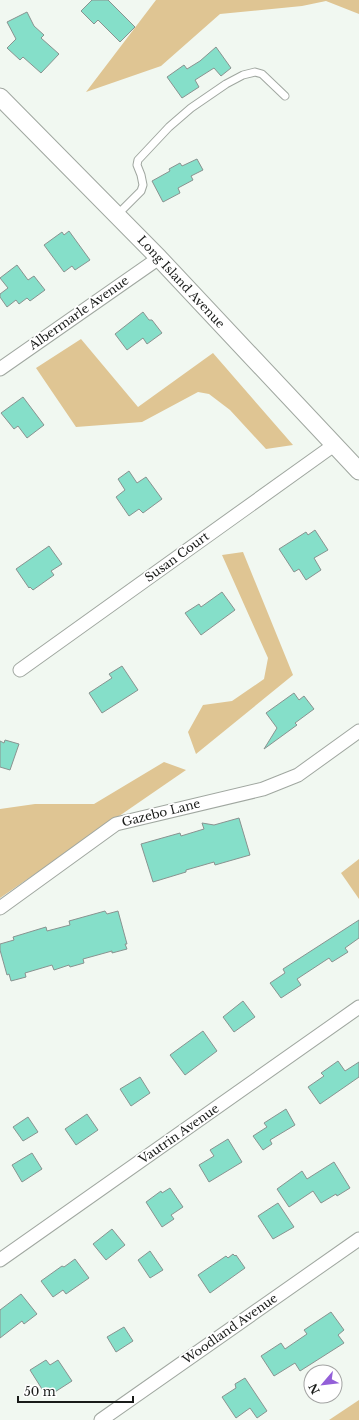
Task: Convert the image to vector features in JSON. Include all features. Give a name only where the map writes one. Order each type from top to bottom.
[{"type":"street","name":"Long Island Avenue","points":[[0,97],[159,258],[359,471]]},
{"type":"street","name":"Albermarle Avenue","points":[[0,369],[159,258]]},
{"type":"street","name":"Susan Court","points":[[20,670],[334,444]]},
{"type":"street","name":"Gazebo Lane","points":[[0,908],[116,824],[263,789],[298,775],[359,731]]},
{"type":"street","name":"Vautrin Avenue","points":[[0,1260],[359,1007]]},
{"type":"street","name":"Woodland Avenue","points":[[101,1420],[359,1239]]},
{"type":"lane","points":[[117,215],[141,191],[143,185],[137,165],[138,160],[169,127],[191,108],[243,74],[255,72],[262,74],[285,96]]},
{"type":"shaded area","points":[[156,0],[359,0],[359,14],[326,1],[302,6],[220,14],[161,66],[86,92]]},
{"type":"shaded area","points":[[81,339],[138,407],[213,353],[293,445],[266,449],[230,410],[209,394],[198,392],[142,422],[76,427],[36,368]]},
{"type":"shaded area","points":[[243,552],[293,675],[196,754],[188,732],[203,705],[232,701],[264,679],[268,658],[222,555]]},
{"type":"shaded area","points":[[164,762],[186,770],[0,898],[0,809],[35,804],[94,804]]},
{"type":"shaded area","points":[[359,859],[359,899],[341,873]]},
{"type":"shaded area","points":[[359,1400],[359,1420],[329,1420]]},
{"type":"building","points":[[92,0],[108,0],[135,27],[120,42],[98,20],[94,24],[81,11]]},
{"type":"building","points":[[27,12],[34,26],[44,35],[41,38],[59,54],[41,73],[23,57],[20,60],[7,48],[16,39],[7,22]]},
{"type":"building","points":[[216,47],[231,68],[221,76],[214,68],[195,80],[199,87],[182,98],[167,77],[184,65],[187,69],[200,61]]},
{"type":"building","points":[[197,159],[203,170],[191,176],[193,180],[178,188],[180,193],[163,202],[152,181],[170,171],[169,169],[180,163],[182,166]]},
{"type":"building","points":[[69,231],[90,260],[75,270],[72,266],[64,272],[44,245],[62,232],[64,235]]},
{"type":"building","points":[[17,265],[28,280],[34,276],[45,290],[30,301],[27,298],[19,304],[16,300],[7,307],[0,297],[0,294],[8,288],[0,278]]},
{"type":"building","points":[[143,312],[149,320],[152,320],[162,333],[147,344],[143,338],[127,350],[115,334]]},
{"type":"building","points":[[23,397],[44,425],[27,438],[18,426],[14,429],[1,413]]},
{"type":"building","points":[[129,471],[137,483],[146,477],[162,499],[143,513],[139,509],[129,516],[116,497],[125,490],[118,479]]},
{"type":"building","points":[[315,530],[328,550],[314,558],[321,570],[306,580],[299,569],[294,572],[279,549],[306,532],[308,535]]},
{"type":"building","points":[[49,546],[62,564],[51,571],[54,575],[33,590],[30,587],[29,588],[16,569]]},
{"type":"building","points":[[222,592],[235,610],[201,635],[185,613],[199,604],[201,607]]},
{"type":"building","points":[[122,666],[138,690],[102,713],[89,693],[112,678],[109,674]]},
{"type":"building","points":[[294,693],[299,700],[304,696],[314,709],[295,723],[297,725],[264,749],[277,728],[266,713]]},
{"type":"building","points":[[5,740],[19,744],[10,770],[0,767],[0,741],[4,743]]},
{"type":"building","points":[[239,818],[250,855],[215,865],[214,862],[153,882],[141,844],[180,833],[181,836],[204,829],[202,823],[214,825]]},
{"type":"building","points":[[105,911],[107,914],[118,911],[127,949],[112,953],[112,951],[83,959],[84,963],[70,967],[69,965],[54,970],[52,965],[25,973],[26,977],[11,981],[9,974],[7,975],[0,950],[0,944],[14,940],[13,937],[46,927],[47,931],[70,925],[69,921]]},
{"type":"building","points":[[359,920],[359,938],[345,948],[348,952],[332,962],[329,958],[297,979],[301,985],[281,998],[270,983],[285,973],[283,969]]},
{"type":"building","points":[[243,1001],[255,1017],[234,1032],[223,1017]]},
{"type":"building","points":[[203,1031],[217,1051],[185,1075],[170,1055]]},
{"type":"building","points":[[338,1061],[345,1071],[359,1062],[359,1077],[320,1104],[308,1087],[324,1076],[321,1073]]},
{"type":"building","points":[[140,1077],[150,1093],[131,1106],[120,1089]]},
{"type":"building","points":[[286,1109],[295,1125],[270,1140],[272,1144],[263,1150],[253,1136],[267,1127],[264,1123]]},
{"type":"building","points":[[87,1114],[98,1130],[76,1145],[65,1129]]},
{"type":"building","points":[[28,1117],[38,1132],[23,1141],[13,1127]]},
{"type":"building","points":[[228,1139],[242,1162],[209,1182],[199,1165],[214,1156],[210,1150]]},
{"type":"building","points":[[32,1153],[42,1169],[22,1182],[12,1165]]},
{"type":"building","points":[[334,1162],[350,1188],[321,1203],[313,1191],[289,1207],[277,1189],[302,1171],[307,1179]]},
{"type":"building","points":[[170,1188],[183,1207],[171,1215],[174,1219],[162,1227],[146,1202],[161,1191],[162,1193]]},
{"type":"building","points":[[278,1203],[294,1227],[273,1239],[258,1216]]},
{"type":"building","points":[[112,1229],[125,1245],[106,1260],[93,1244]]},
{"type":"building","points":[[150,1251],[163,1270],[150,1278],[138,1260]]},
{"type":"building","points":[[233,1254],[235,1256],[236,1255],[245,1268],[210,1293],[198,1275],[226,1256],[228,1258]]},
{"type":"building","points":[[75,1259],[89,1278],[66,1294],[63,1290],[53,1297],[41,1281]]},
{"type":"building","points":[[21,1294],[37,1314],[24,1324],[22,1321],[0,1338],[0,1310]]},
{"type":"building","points":[[331,1312],[344,1330],[338,1335],[344,1343],[311,1364],[303,1364],[303,1369],[300,1371],[295,1363],[274,1376],[261,1356],[281,1343],[285,1349],[307,1334],[304,1330]]},
{"type":"building","points":[[124,1327],[133,1341],[116,1352],[107,1337]]},
{"type":"building","points":[[46,1360],[50,1365],[58,1360],[72,1381],[47,1397],[30,1370]]},
{"type":"building","points":[[245,1378],[267,1411],[257,1418],[250,1408],[236,1418],[222,1397],[236,1388],[235,1384]]}]
